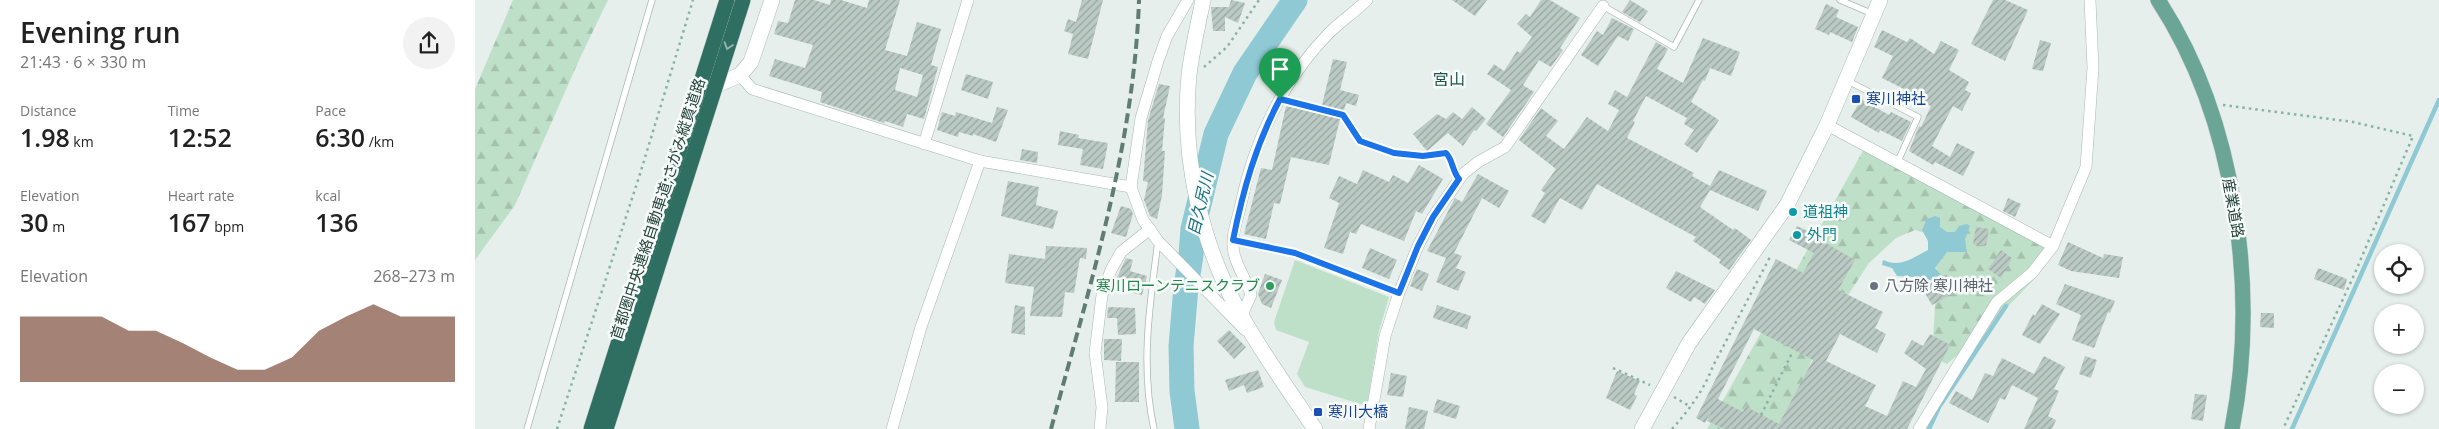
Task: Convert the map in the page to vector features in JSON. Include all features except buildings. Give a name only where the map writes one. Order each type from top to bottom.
[{"type":"highway","name":"首都圏中央連絡自動車道;さがみ縦貫道路","points":[[591,429],[727,0]]},
{"type":"highway","name":"首都圏中央連絡自動車道;さがみ縦貫道路","points":[[606,429],[743,0]]},
{"type":"main road","name":"産業道路","points":[[2158,0],[2190,61],[2208,105],[2231,189],[2240,248],[2242,342],[2237,402],[2232,429]]},
{"type":"street","points":[[598,429],[678,187],[681,168],[681,141],[685,119],[691,104],[707,90],[740,75],[751,62],[772,0]]},
{"type":"street","points":[[924,144],[968,0]]},
{"type":"street","points":[[1188,0],[1167,36],[1158,61],[1141,118],[1131,187],[1143,220],[1160,243],[1219,305],[1257,341]]},
{"type":"street","points":[[1203,0],[1189,75],[1188,109],[1195,192],[1209,241],[1241,317],[1315,429]]},
{"type":"street","points":[[1241,317],[1251,295],[1233,252],[1233,240],[1242,195],[1264,130],[1280,99],[1304,62],[1329,34],[1367,0]]},
{"type":"street","points":[[1642,429],[1689,343],[1787,205],[1827,125],[1880,0]]},
{"type":"street","points":[[1919,429],[1997,302],[2032,273],[2053,246],[2086,167],[2093,68],[2090,0]]},
{"type":"street","points":[[1369,429],[1385,336],[1399,293],[1418,246],[1433,217],[1459,179],[1478,162],[1505,147],[1603,6]]},
{"type":"street","points":[[740,75],[752,89],[980,161],[1131,187]]},
{"type":"street","points":[[1827,125],[1898,161],[2053,246]]},
{"type":"street","points":[[892,429],[921,327],[980,161]]},
{"type":"street","points":[[1100,429],[1102,406],[1095,353],[1102,295],[1111,270],[1121,252],[1150,229]]},
{"type":"lane","points":[[527,429],[652,0]]},
{"type":"lane","points":[[1603,6],[1674,47],[1699,0]]},
{"type":"lane","points":[[1840,0],[1873,14]]},
{"type":"lane","points":[[1846,80],[1917,117],[1898,161]]},
{"type":"lane","points":[[1280,99],[1343,115],[1360,141],[1394,153],[1423,156],[1446,153],[1451,158],[1453,171],[1459,179]]},
{"type":"lane","points":[[1233,240],[1295,253],[1399,293]]},
{"type":"lane","points":[[1153,429],[1150,412],[1147,358],[1149,316],[1160,243]]},
{"type":"path","points":[[557,429],[637,184],[693,0]]},
{"type":"path","points":[[1189,75],[1212,61],[1227,47],[1259,0]]},
{"type":"path","points":[[2208,105],[2228,105],[2353,122],[2413,136],[2355,273],[2283,429]]},
{"type":"path","points":[[1672,429],[1691,406],[1707,382],[1713,366],[1772,252]]},
{"type":"path","points":[[1761,415],[1793,351]]},
{"type":"path","points":[[1613,368],[1657,388]]},
{"type":"path","points":[[1669,394],[1691,406]]},
{"type":"green space","points":[[513,0],[608,0],[580,58],[515,205],[475,260],[475,89]]},
{"type":"green space","points":[[1864,149],[2046,248],[2038,275],[1982,334],[1947,364],[1932,357],[1937,273],[1932,235],[1915,230],[1896,238],[1869,263],[1820,338],[1797,399],[1803,429],[1707,429]]},
{"type":"green space","points":[[1295,260],[1389,297],[1379,331],[1367,406],[1305,387],[1297,374],[1309,342],[1276,330],[1274,322]]},
{"type":"water","points":[[1935,216],[1940,218],[1940,227],[1947,232],[1955,232],[1959,226],[1967,224],[1970,226],[1965,239],[1967,252],[1947,252],[1935,268],[1941,275],[1919,286],[1914,277],[1897,276],[1892,268],[1882,265],[1883,260],[1895,263],[1901,262],[1928,250],[1928,241],[1922,230],[1927,219]]},
{"type":"waterway","name":"目久尻川","points":[[1187,429],[1182,391],[1181,346],[1186,287],[1193,229],[1216,134],[1245,73],[1295,0]]},
{"type":"waterway","points":[[2292,429],[2439,100]]},
{"type":"waterway","points":[[1929,429],[1939,407],[2006,306]]},
{"type":"railway","points":[[1051,429],[1094,270],[1119,163],[1135,55],[1139,0]]},
{"type":"place","name":"寒川神社","points":[[1856,99]]},
{"type":"place","name":"道祖神","points":[[1793,212]]},
{"type":"place","name":"外門","points":[[1797,235]]},
{"type":"place","name":"寒川ローンテニスクラブ","points":[[1270,286]]},
{"type":"place","name":"八方除 寒川神社","points":[[1874,286]]},
{"type":"place","name":"寒川大橋","points":[[1318,412]]},
{"type":"district","name":"宮山","points":[[1449,79]]},
{"type":"route","points":[[1280,99],[1343,115],[1360,141],[1394,153],[1423,156],[1440,152],[1446,153],[1451,158],[1453,171],[1459,179],[1433,217],[1418,246],[1399,293],[1295,253],[1233,240],[1242,195],[1255,156],[1264,130],[1280,99]]}]
